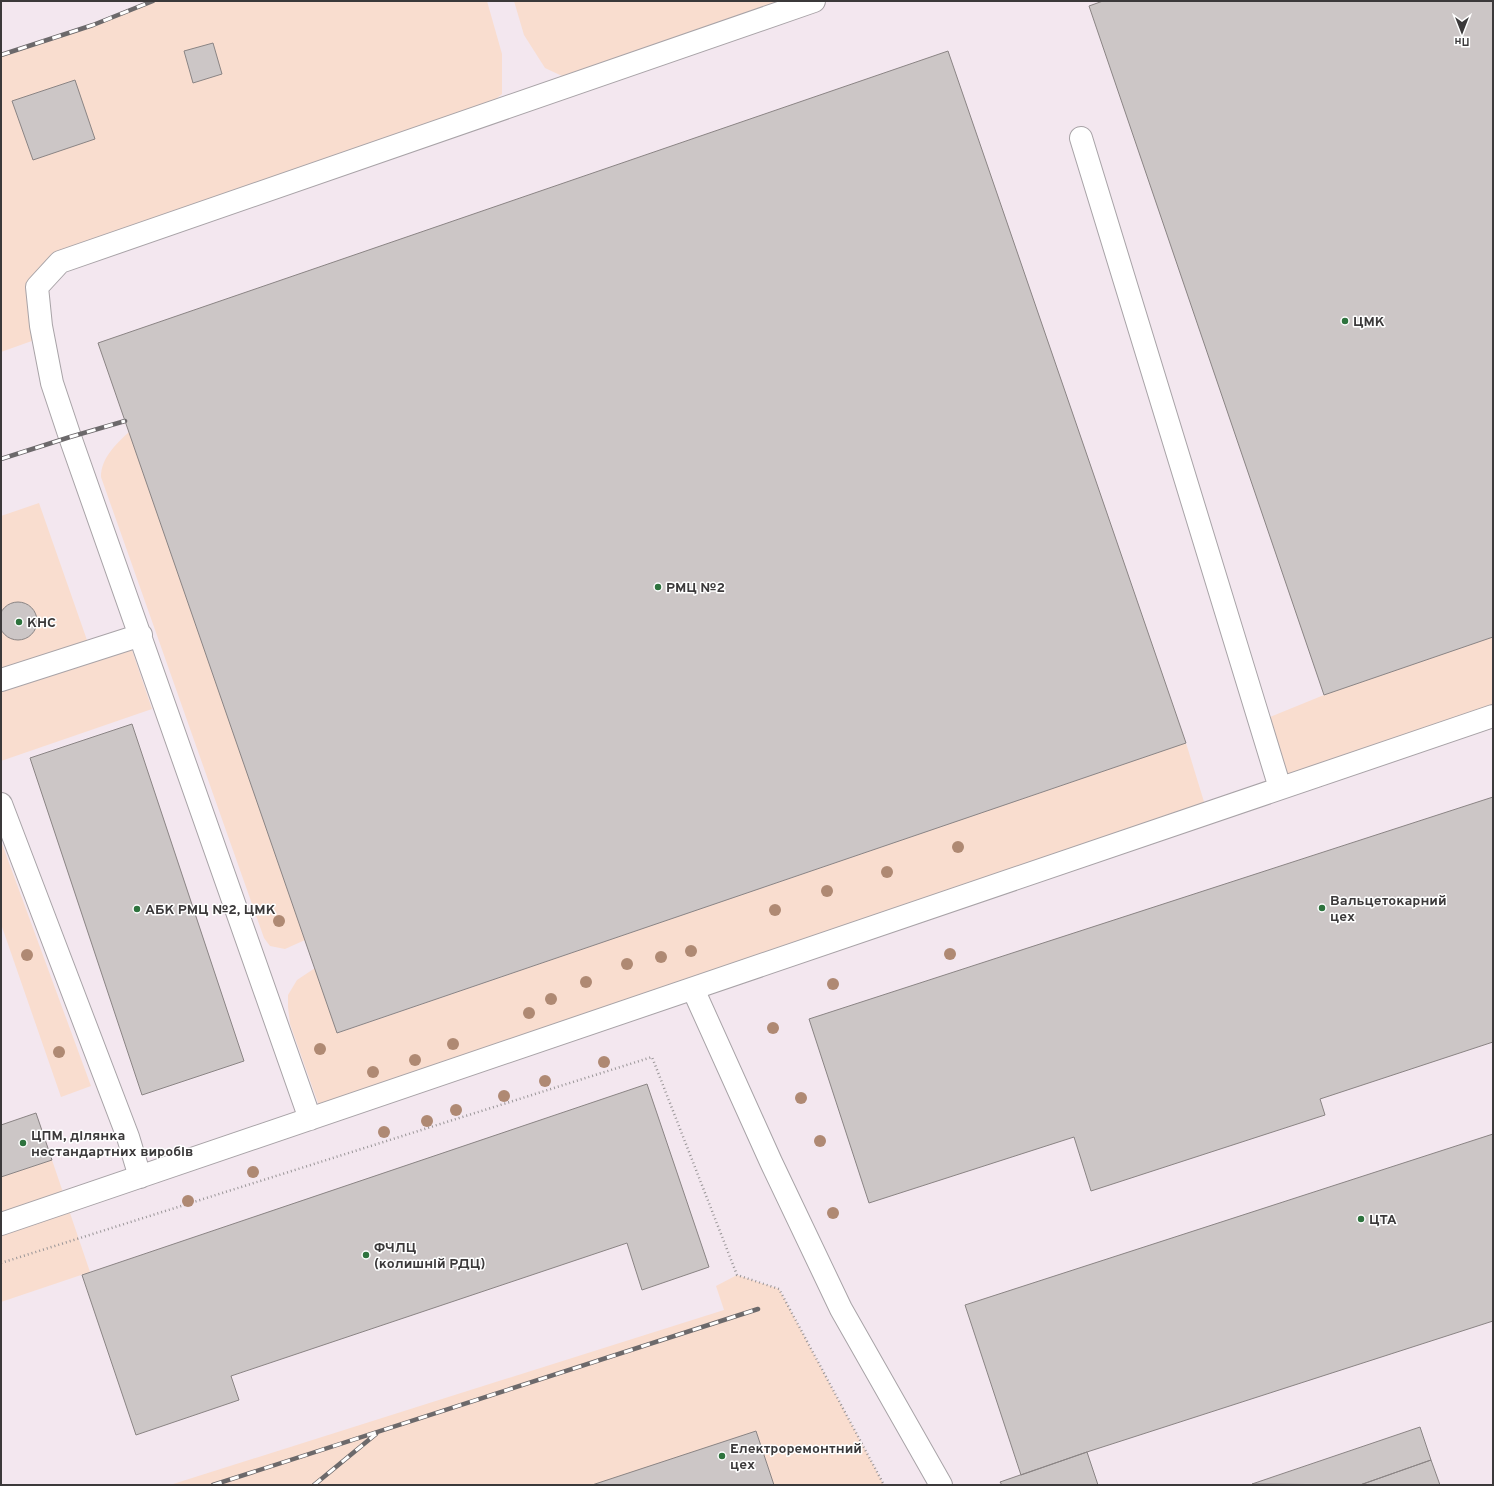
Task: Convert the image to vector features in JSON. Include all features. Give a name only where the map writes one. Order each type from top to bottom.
[{"type":"lane","points":[[310,1119],[52,383],[41,326],[37,287],[60,262],[814,1]]},
{"type":"lane","points":[[1080,138],[1280,788]]},
{"type":"lane","points":[[1,680],[141,636]]},
{"type":"lane","points":[[1,1224],[1493,716]]},
{"type":"lane","points":[[1,804],[128,1138],[140,1176]]},
{"type":"lane","points":[[694,989],[771,1162],[841,1309],[941,1485]]},
{"type":"path","points":[[1,1263],[652,1057],[737,1275],[779,1289],[884,1485]]},
{"type":"shaded area","points":[[1,1],[1493,1],[1493,1485],[1,1485]]},
{"type":"shaded area","points":[[153,1],[487,1],[502,54],[502,94],[469,121],[60,262],[37,287],[43,337],[1,352],[1,55],[93,25]]},
{"type":"shaded area","points":[[514,1],[814,1],[577,83],[545,68],[524,35]]},
{"type":"shaded area","points":[[129,432],[305,940],[285,949],[270,946],[264,938],[101,477],[106,458],[114,447]]},
{"type":"shaded area","points":[[39,503],[88,643],[1,671],[1,516]]},
{"type":"shaded area","points":[[1493,637],[1493,716],[1280,788],[1260,721],[1324,695]]},
{"type":"shaded area","points":[[131,647],[152,709],[1,761],[1,688]]},
{"type":"shaded area","points":[[1186,743],[1205,805],[319,1106],[290,1024],[288,1007],[288,995],[297,980],[315,968],[338,1033]]},
{"type":"shaded area","points":[[1,841],[91,1086],[61,1097],[1,924]]},
{"type":"shaded area","points":[[52,1160],[90,1272],[1,1302],[1,1177]]},
{"type":"shaded area","points":[[737,1275],[779,1289],[884,1485],[170,1485],[724,1310],[716,1286]]},
{"type":"building","name":"ЦМК","points":[[1103,1],[1493,1],[1493,637],[1324,695],[1089,6]]},
{"type":"building","points":[[213,43],[222,74],[193,83],[184,51]]},
{"type":"building","name":"РМЦ №2","points":[[948,51],[1186,743],[337,1033],[98,343]]},
{"type":"building","points":[[75,80],[95,139],[33,160],[12,101]]},
{"type":"building","name":"КНС","points":[[14,602],[22,602],[29,605],[34,610],[37,621],[34,632],[29,637],[22,640],[14,640],[7,637],[2,632],[-1,625],[-1,617],[2,610],[7,605]]},
{"type":"building","name":"АБК РМЦ №2, ЦМК","points":[[132,724],[244,1061],[142,1095],[30,758]]},
{"type":"building","name":"Вальцетокарний цех","points":[[1493,797],[1493,1042],[1320,1099],[1325,1115],[1091,1191],[1074,1137],[869,1203],[809,1019]]},
{"type":"building","name":"ФЧЛЦ (колишній РДЦ)","points":[[647,1084],[709,1267],[642,1290],[627,1243],[231,1376],[239,1400],[136,1435],[82,1275]]},
{"type":"building","name":"ЦПМ, ділянка нестандартних виробів","points":[[36,1113],[52,1160],[1,1177],[1,1125]]},
{"type":"building","name":"ЦТА","points":[[1493,1134],[1493,1321],[1087,1452],[1021,1475],[965,1305]]},
{"type":"building","points":[[1420,1427],[1431,1460],[1360,1485],[1252,1484]]},
{"type":"building","name":"Електроремонтний цех","points":[[756,1431],[774,1485],[592,1485]]},
{"type":"building","points":[[1087,1452],[1098,1485],[1002,1485],[1000,1482]]},
{"type":"building","points":[[1431,1460],[1440,1485],[1360,1485]]},
{"type":"railway","points":[[1,55],[93,25],[153,1]]},
{"type":"railway","points":[[1,459],[125,421]]},
{"type":"railway","points":[[213,1485],[758,1309]]},
{"type":"railway","points":[[314,1485],[376,1434]]},
{"type":"place","name":"ЦМК","points":[[1345,321]]},
{"type":"place","name":"РМЦ №2","points":[[658,587]]},
{"type":"place","name":"КНС","points":[[19,622]]},
{"type":"place","name":"Вальцетокарний цех","points":[[1322,908]]},
{"type":"place","name":"АБК РМЦ №2, ЦМК","points":[[137,909]]},
{"type":"place","name":"ЦПМ, ділянка нестандартних виробів","points":[[23,1143]]},
{"type":"place","name":"ЦТА","points":[[1361,1219]]},
{"type":"place","name":"ФЧЛЦ (колишній РДЦ)","points":[[366,1255]]},
{"type":"place","name":"Електроремонтний цех","points":[[722,1456]]}]
